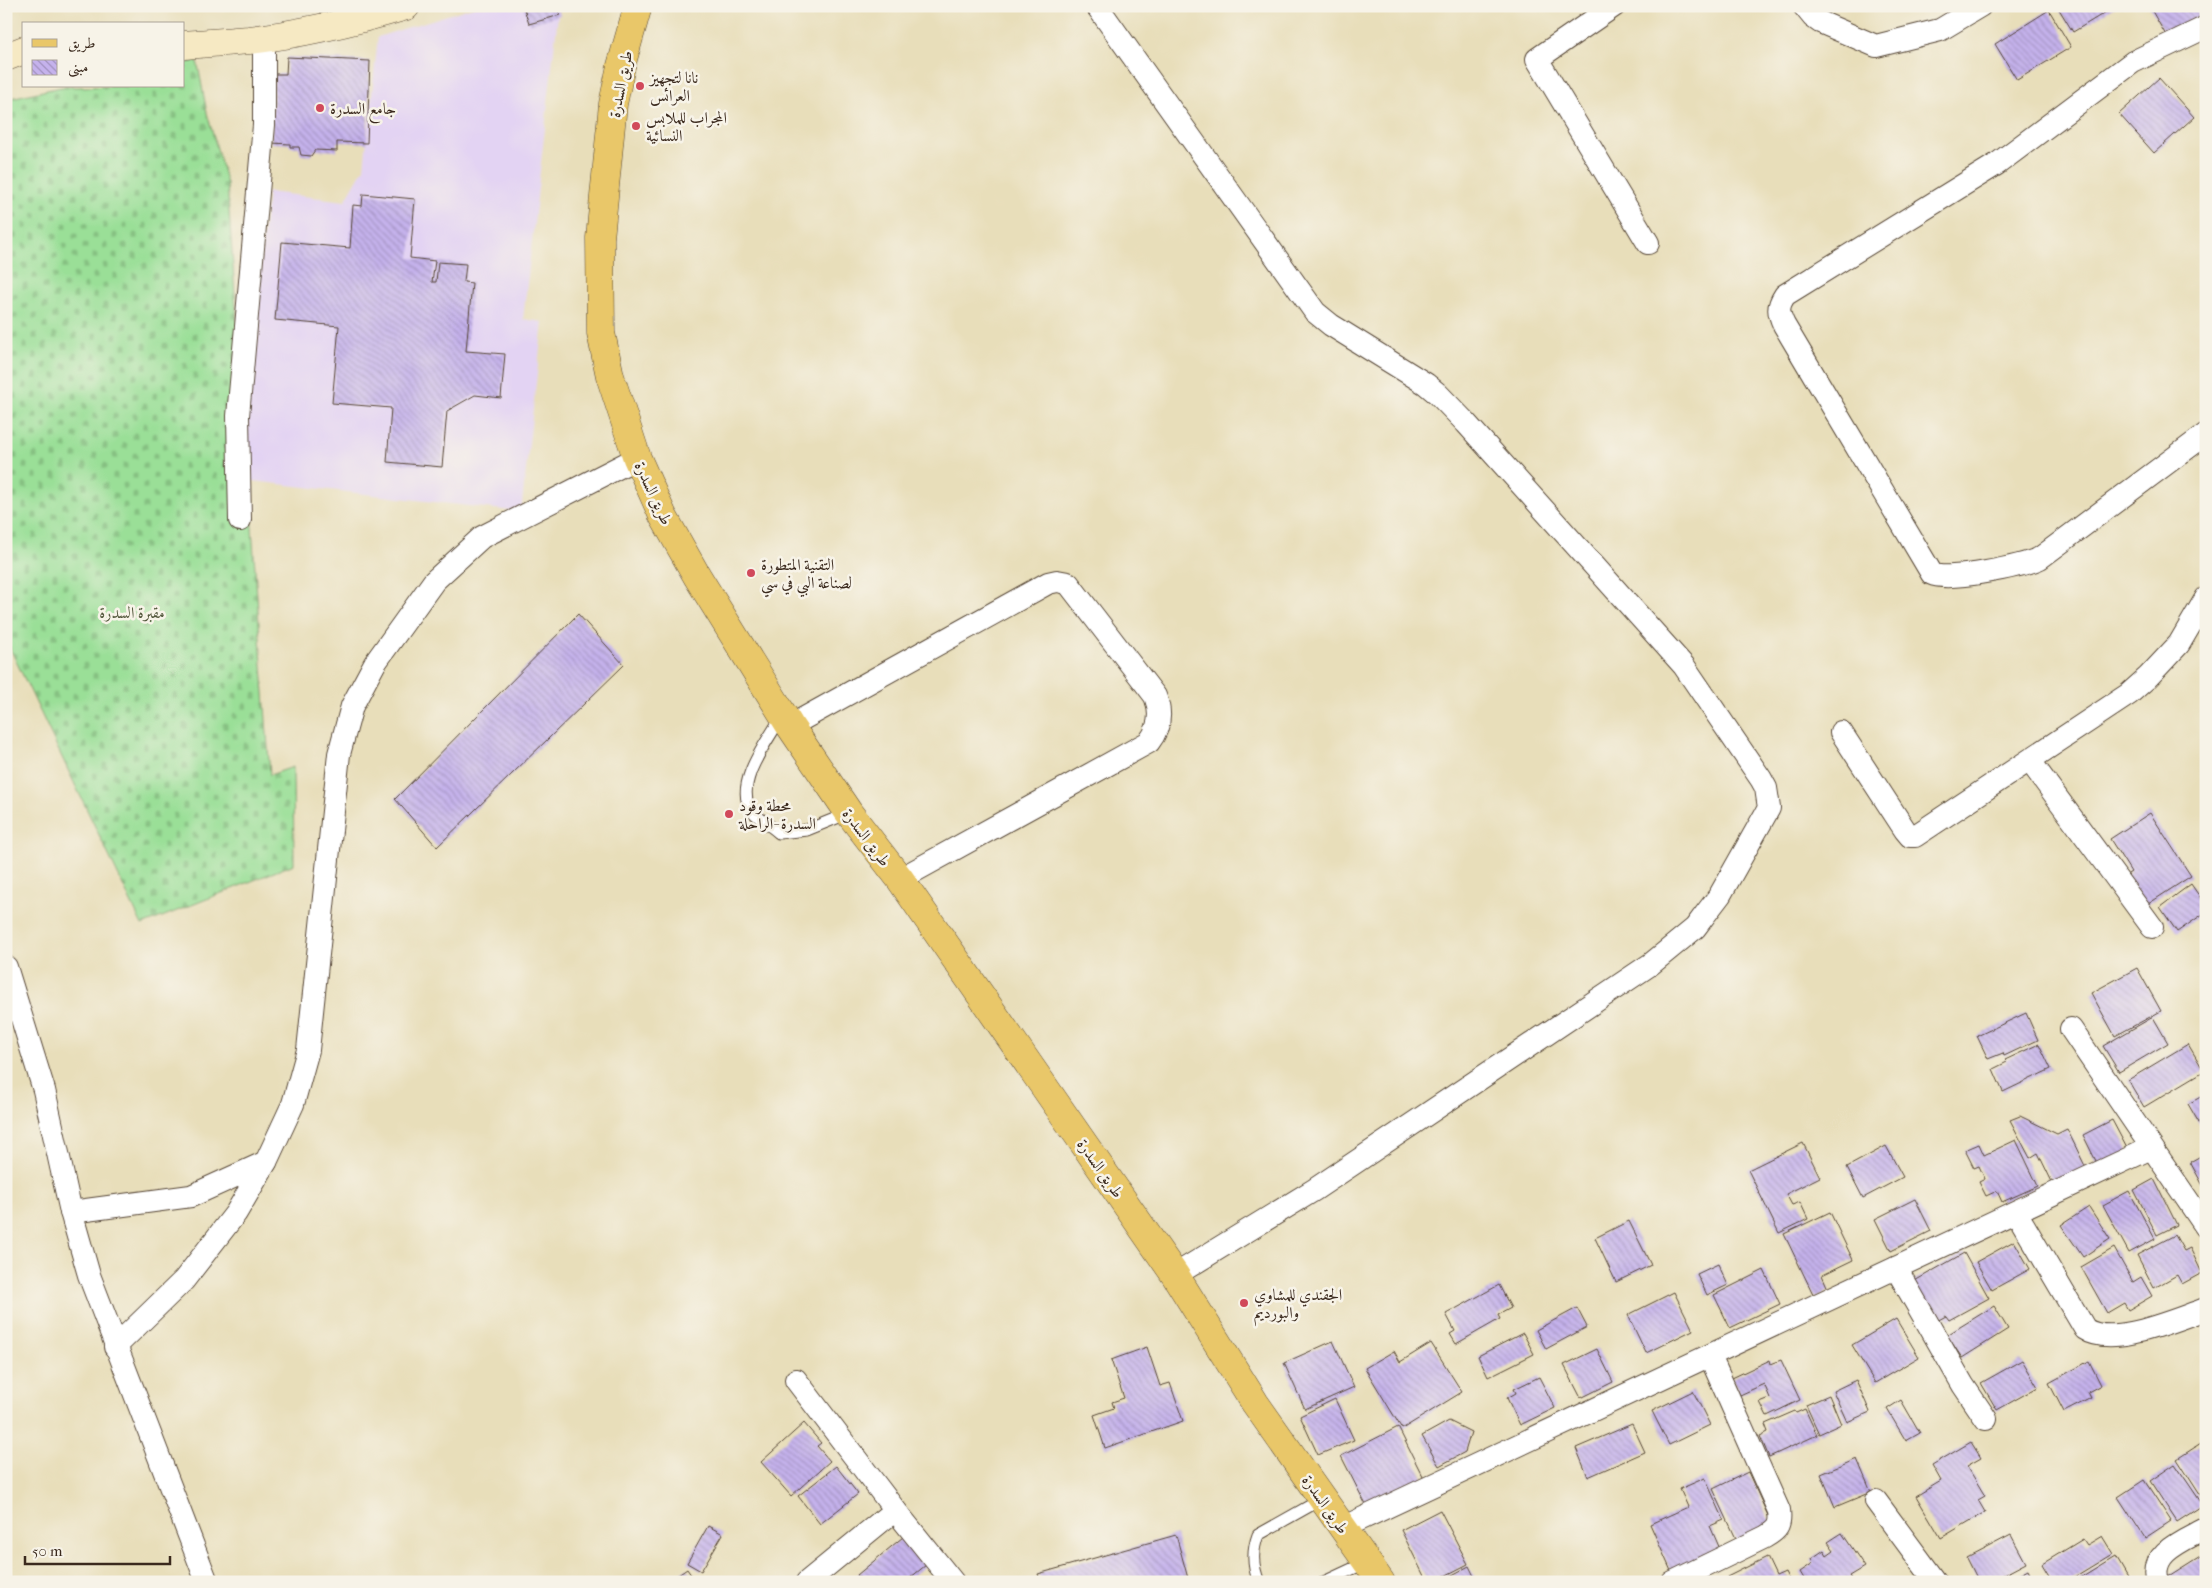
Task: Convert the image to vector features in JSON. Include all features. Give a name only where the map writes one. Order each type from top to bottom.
[{"type":"main road","name":"طريق السدرة","points":[[638,6],[621,66],[613,104],[600,238],[601,332],[610,376],[637,458],[663,516],[697,576],[787,720],[849,813],[900,879],[1175,1275],[1255,1403],[1374,1572]]},
{"type":"street","points":[[185,45],[264,38],[377,15],[406,6]]},
{"type":"street","points":[[624,6],[631,33]]},
{"type":"street","points":[[1097,6],[1315,312],[1331,325],[1426,384],[1466,423],[1684,666],[1761,779],[1769,800],[1769,808],[1720,895],[1695,928],[1651,964],[1314,1190],[1175,1275]]},
{"type":"street","points":[[1614,6],[1537,59],[1648,243]]},
{"type":"street","points":[[1804,6],[1820,22],[1876,46],[1940,30],[1980,6]]},
{"type":"street","points":[[2206,27],[2133,62],[1997,164],[1785,295],[1778,304],[1778,313],[1932,574],[1937,576],[1949,577],[2007,567],[2029,563],[2040,558],[2206,434]]},
{"type":"street","points":[[240,520],[238,416],[264,125],[264,38]]},
{"type":"street","points":[[6,57],[22,51]]},
{"type":"street","points":[[115,1347],[184,1280],[236,1213],[266,1162],[293,1104],[308,1050],[339,754],[352,706],[375,663],[434,581],[482,537],[637,458]]},
{"type":"street","points":[[787,720],[1048,583],[1057,581],[1068,583],[1155,696],[1160,715],[1156,732],[1149,742],[900,879]]},
{"type":"street","points":[[1841,732],[1910,836],[1915,836],[2140,686],[2179,644],[2206,598]]},
{"type":"street","points":[[2030,761],[2152,926]]},
{"type":"street","points":[[6,967],[44,1090],[71,1212],[89,1275],[115,1347],[207,1582]]},
{"type":"street","points":[[2071,1029],[2206,1227]]},
{"type":"street","points":[[1342,1528],[2151,1148]]},
{"type":"street","points":[[71,1212],[191,1196],[266,1162]]},
{"type":"street","points":[[2016,1212],[2085,1329],[2091,1333],[2116,1336],[2206,1309]]},
{"type":"street","points":[[1896,1268],[1963,1385],[1986,1419]]},
{"type":"street","points":[[1673,1582],[1765,1537],[1776,1530],[1780,1522],[1779,1511],[1710,1356]]},
{"type":"street","points":[[796,1380],[948,1580]]},
{"type":"street","points":[[1876,1501],[1936,1582]]},
{"type":"street","points":[[807,1582],[895,1510]]},
{"type":"street","points":[[2158,1582],[2155,1573],[2160,1556],[2206,1528]]},
{"type":"lane","points":[[787,720],[751,770],[745,794],[752,810],[779,833],[807,830],[849,813]]},
{"type":"lane","points":[[1259,1582],[1253,1569],[1253,1547],[1258,1535],[1322,1499]]},
{"type":"lane","points":[[1324,1582],[1374,1572]]},
{"type":"shaded area","points":[[476,6],[559,6],[523,319],[543,322],[521,512],[236,479],[268,192],[345,201],[364,168],[378,37]]},
{"type":"green space","name":"مقبرة السدرة","points":[[197,60],[207,113],[227,184],[270,775],[293,767],[294,864],[142,925],[6,640],[6,99],[56,88],[185,88],[185,64]]},
{"type":"building","points":[[523,6],[557,6],[560,15],[529,24]]},
{"type":"building","points":[[2057,6],[2116,6],[2073,32]]},
{"type":"building","points":[[2149,6],[2201,6],[2206,13],[2167,37]]},
{"type":"building","points":[[2049,10],[2071,47],[2017,80],[1995,44]]},
{"type":"building","name":"جامع السدرة","points":[[287,57],[370,61],[367,143],[337,142],[337,151],[315,150],[311,156],[301,155],[299,147],[290,147],[290,144],[271,143],[274,74],[286,74]]},
{"type":"building","points":[[2159,78],[2194,117],[2154,153],[2119,114]]},
{"type":"building","points":[[363,194],[415,199],[410,258],[435,261],[432,282],[436,282],[438,262],[466,264],[464,282],[472,283],[466,351],[505,354],[501,398],[475,395],[447,411],[442,467],[387,462],[391,408],[332,403],[339,326],[275,320],[282,242],[350,248],[353,205],[362,206]]},
{"type":"building","points":[[578,614],[624,665],[437,847],[395,799]]},
{"type":"building","points":[[2150,813],[2191,876],[2145,906],[2125,876],[2131,872],[2110,839]]},
{"type":"building","points":[[2191,884],[2204,903],[2206,901],[2206,912],[2177,932],[2160,907]]},
{"type":"building","points":[[2137,968],[2161,1011],[2115,1036],[2091,993]]},
{"type":"building","points":[[2026,1013],[2038,1040],[2004,1056],[2003,1053],[1988,1059],[1977,1036]]},
{"type":"building","points":[[2153,1017],[2168,1043],[2119,1072],[2103,1046]]},
{"type":"building","points":[[2039,1044],[2051,1069],[2003,1092],[1993,1069],[2007,1062],[2005,1060]]},
{"type":"building","points":[[2188,1044],[2204,1071],[2144,1107],[2128,1080]]},
{"type":"building","points":[[2206,1094],[2206,1135],[2188,1104]]},
{"type":"building","points":[[2020,1116],[2057,1134],[2067,1129],[2087,1170],[2054,1186],[2038,1153],[2030,1158],[2010,1120]]},
{"type":"building","points":[[2112,1120],[2129,1152],[2099,1167],[2083,1135]]},
{"type":"building","points":[[2016,1140],[2038,1186],[2002,1202],[1997,1191],[1986,1196],[1979,1182],[1985,1179],[1979,1166],[1974,1168],[1965,1150],[1979,1144],[1984,1155]]},
{"type":"building","points":[[1803,1143],[1820,1177],[1786,1194],[1792,1205],[1800,1202],[1808,1219],[1779,1233],[1748,1170]]},
{"type":"building","points":[[1886,1146],[1903,1177],[1863,1198],[1847,1167]]},
{"type":"building","points":[[2206,1153],[2206,1191],[2190,1162]]},
{"type":"building","points":[[2154,1179],[2177,1225],[2157,1235],[2134,1190]]},
{"type":"building","points":[[2129,1191],[2155,1239],[2129,1253],[2103,1205]]},
{"type":"building","points":[[1915,1199],[1931,1231],[1891,1251],[1875,1219]]},
{"type":"building","points":[[2089,1207],[2110,1239],[2083,1257],[2061,1225]]},
{"type":"building","points":[[1830,1212],[1853,1260],[1822,1275],[1829,1291],[1815,1298],[1784,1234]]},
{"type":"building","points":[[1629,1221],[1651,1265],[1616,1282],[1595,1238]]},
{"type":"building","points":[[2175,1235],[2184,1251],[2190,1248],[2202,1273],[2182,1284],[2177,1275],[2154,1288],[2137,1255]]},
{"type":"building","points":[[2014,1241],[2030,1269],[1992,1290],[1976,1262]]},
{"type":"building","points":[[2114,1248],[2133,1282],[2141,1277],[2152,1296],[2128,1310],[2124,1303],[2107,1313],[2081,1267]]},
{"type":"building","points":[[1964,1253],[1989,1298],[1949,1320],[1946,1316],[1933,1323],[1911,1283]]},
{"type":"building","points":[[1718,1264],[1728,1285],[1707,1295],[1697,1274]]},
{"type":"building","points":[[1764,1270],[1780,1304],[1730,1328],[1714,1295]]},
{"type":"building","points":[[1499,1285],[1511,1308],[1498,1315],[1500,1319],[1456,1344],[1450,1334],[1455,1331],[1446,1314]]},
{"type":"building","points":[[1674,1292],[1693,1330],[1646,1353],[1628,1315]]},
{"type":"building","points":[[1994,1306],[2008,1329],[1962,1358],[1947,1335]]},
{"type":"building","points":[[1577,1308],[1587,1327],[1546,1349],[1536,1330]]},
{"type":"building","points":[[1896,1319],[1919,1357],[1875,1383],[1852,1345]]},
{"type":"building","points":[[1523,1333],[1534,1354],[1488,1377],[1478,1356]]},
{"type":"building","points":[[1333,1341],[1354,1387],[1305,1409],[1284,1363]]},
{"type":"building","points":[[1431,1343],[1462,1392],[1402,1429],[1365,1368],[1394,1351],[1400,1362]]},
{"type":"building","points":[[1147,1347],[1160,1386],[1170,1383],[1183,1421],[1105,1448],[1094,1415],[1114,1408],[1112,1402],[1124,1398],[1111,1360]]},
{"type":"building","points":[[1597,1349],[1613,1382],[1581,1398],[1564,1365]]},
{"type":"building","points":[[1770,1360],[1771,1364],[1781,1360],[1800,1400],[1767,1416],[1760,1402],[1770,1398],[1764,1384],[1740,1395],[1732,1378]]},
{"type":"building","points":[[2022,1360],[2038,1387],[1997,1410],[1981,1383]]},
{"type":"building","points":[[2089,1361],[2101,1385],[2088,1392],[2091,1398],[2064,1412],[2049,1383]]},
{"type":"building","points":[[1539,1377],[1555,1408],[1520,1425],[1507,1398],[1516,1393],[1514,1389]]},
{"type":"building","points":[[1856,1380],[1870,1412],[1847,1422],[1833,1391]]},
{"type":"building","points":[[1693,1391],[1710,1425],[1669,1445],[1652,1411]]},
{"type":"building","points":[[1829,1395],[1841,1424],[1819,1434],[1806,1405]]},
{"type":"building","points":[[1335,1399],[1354,1440],[1318,1455],[1300,1416]]},
{"type":"building","points":[[1901,1400],[1920,1433],[1906,1441],[1887,1409]]},
{"type":"building","points":[[1805,1409],[1817,1435],[1769,1457],[1760,1436],[1768,1432],[1765,1424],[1795,1411],[1796,1413]]},
{"type":"building","points":[[1449,1421],[1471,1432],[1465,1452],[1439,1466],[1422,1436]]},
{"type":"building","points":[[804,1423],[821,1443],[817,1446],[830,1461],[791,1496],[761,1462]]},
{"type":"building","points":[[1632,1424],[1645,1452],[1588,1477],[1576,1448]]},
{"type":"building","points":[[1398,1427],[1425,1481],[1368,1509],[1341,1456]]},
{"type":"building","points":[[1971,1442],[1981,1458],[1967,1466],[1985,1496],[1978,1500],[1985,1512],[1941,1538],[1916,1496],[1941,1481],[1932,1465]]},
{"type":"building","points":[[2203,1442],[2206,1447],[2206,1500],[2204,1501],[2177,1459]]},
{"type":"building","points":[[1857,1459],[1871,1492],[1835,1507],[1821,1474]]},
{"type":"building","points":[[2175,1464],[2203,1505],[2177,1522],[2150,1481]]},
{"type":"building","points":[[836,1466],[858,1494],[820,1524],[798,1496]]},
{"type":"building","points":[[1748,1472],[1775,1531],[1740,1547],[1713,1489]]},
{"type":"building","points":[[1705,1478],[1724,1520],[1710,1526],[1720,1549],[1671,1571],[1650,1524],[1688,1507],[1680,1489]]},
{"type":"building","points":[[2144,1480],[2171,1521],[2145,1538],[2118,1497]]},
{"type":"building","points":[[1440,1510],[1468,1564],[1433,1582],[1427,1582],[1401,1530]]},
{"type":"building","points":[[708,1526],[723,1534],[701,1571],[687,1563]]},
{"type":"building","points":[[1842,1533],[1865,1567],[1850,1576],[1854,1582],[1806,1582],[1800,1572],[1813,1563],[1811,1559],[1824,1550],[1827,1555],[1834,1550],[1828,1542]]},
{"type":"building","points":[[1176,1535],[1189,1582],[1041,1582],[1038,1574]]},
{"type":"building","points":[[2011,1535],[2026,1563],[1990,1582],[1979,1582],[1967,1558]]},
{"type":"building","points":[[2102,1536],[2113,1554],[2067,1582],[2053,1582],[2042,1564],[2083,1539],[2087,1545]]},
{"type":"building","points":[[903,1537],[926,1565],[905,1582],[862,1582],[857,1575]]},
{"type":"building","points":[[2206,1553],[2206,1582],[2172,1582],[2168,1577]]},
{"type":"building","points":[[2116,1556],[2130,1580],[2127,1582],[2074,1582]]},
{"type":"building","points":[[1767,1557],[1776,1576],[1785,1572],[1790,1582],[1729,1582],[1727,1577]]},
{"type":"building","points":[[1469,1566],[1477,1582],[1439,1582]]},
{"type":"building","points":[[687,1569],[696,1582],[668,1582]]},
{"type":"building","points":[[2028,1570],[2034,1582],[2006,1582]]},
{"type":"place","name":"نانا لتجهيز العرائس","points":[[640,86]]},
{"type":"place","name":"جامع السدرة","points":[[320,108]]},
{"type":"place","name":"المجراب للملابس النسائية","points":[[636,126]]},
{"type":"place","name":"التقنية المتطورة لصناعة البي في سي","points":[[751,573]]},
{"type":"place","name":"محطة وقود السدرة -الراحلة","points":[[729,814]]},
{"type":"place","name":"الجقندي للمشاوي والبورديم","points":[[1244,1303]]}]
